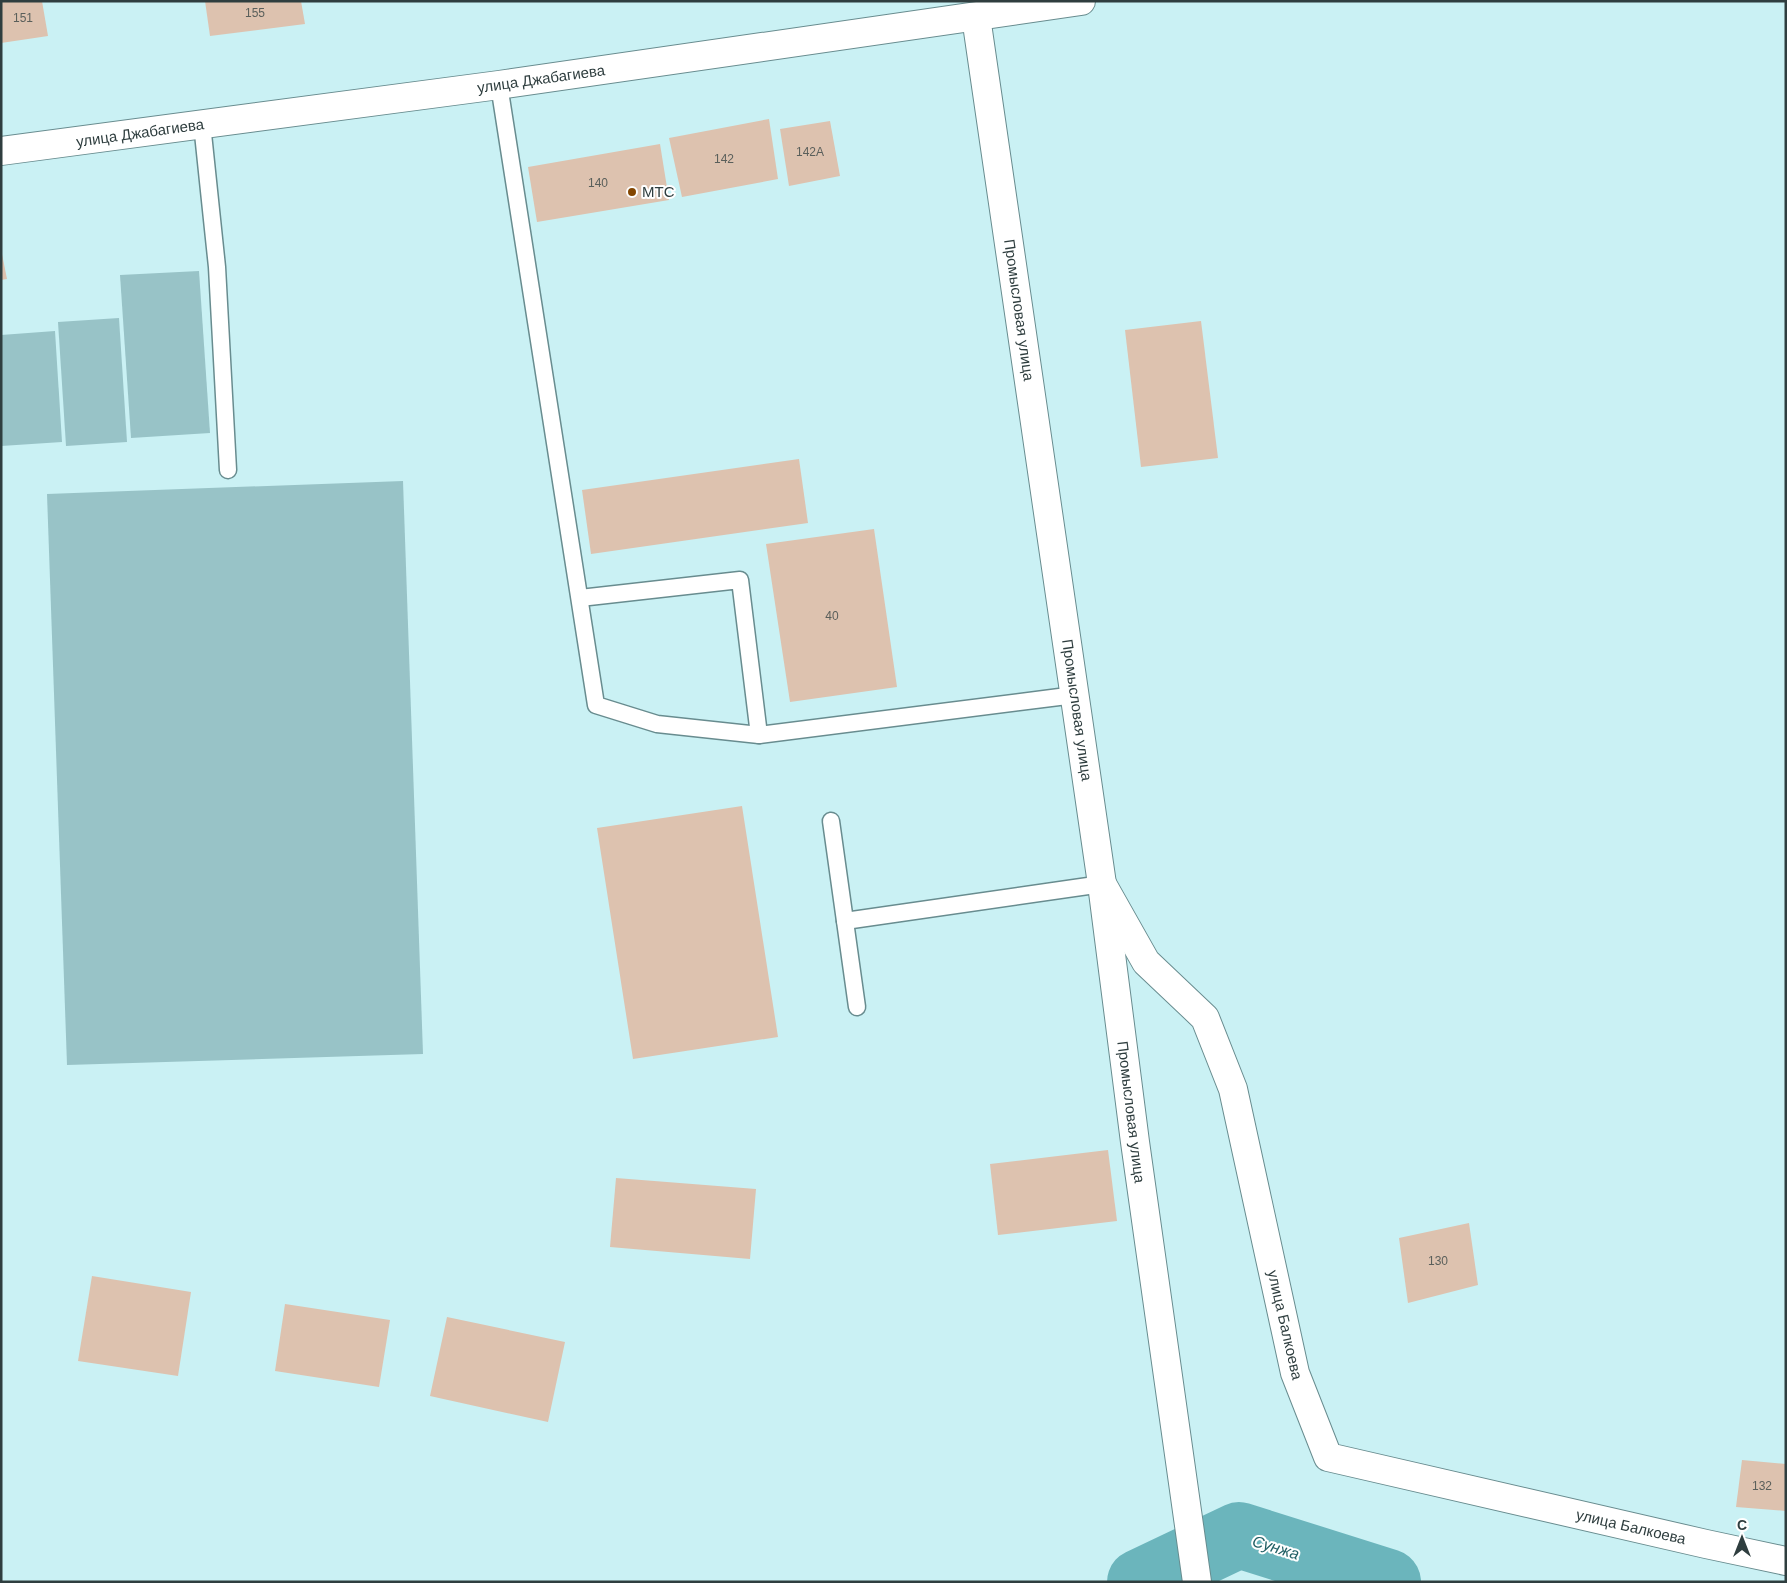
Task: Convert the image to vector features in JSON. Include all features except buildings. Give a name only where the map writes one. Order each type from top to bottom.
[{"type":"main road","name":"улица Джабагиева","points":[[1,151],[499,85],[1081,1]]},
{"type":"main road","name":"Промысловая улица","points":[[976,17],[1102,884],[1135,1142],[1197,1582]]},
{"type":"main road","name":"улица Балкоева","points":[[1102,884],[1146,962],[1205,1018],[1233,1089],[1295,1374],[1328,1457],[1686,1540],[1786,1561]]},
{"type":"lane","points":[[499,85],[596,705],[656,724],[759,735],[1075,695]]},
{"type":"lane","points":[[202,124],[217,267],[228,470]]},
{"type":"lane","points":[[580,598],[740,580],[759,735]]},
{"type":"lane","points":[[831,821],[857,1007]]},
{"type":"lane","points":[[845,921],[1102,884]]},
{"type":"shaded area","points":[[199,271],[210,433],[131,438],[120,275]]},
{"type":"shaded area","points":[[119,318],[127,442],[66,446],[58,322]]},
{"type":"shaded area","points":[[55,331],[62,442],[1,446],[1,335]]},
{"type":"shaded area","points":[[403,481],[423,1054],[67,1065],[47,494]]},
{"type":"waterway","name":"Сунжа","points":[[1140,1582],[1239,1535],[1388,1582]]},
{"type":"place","name":"МТС","points":[[632,192]]}]
